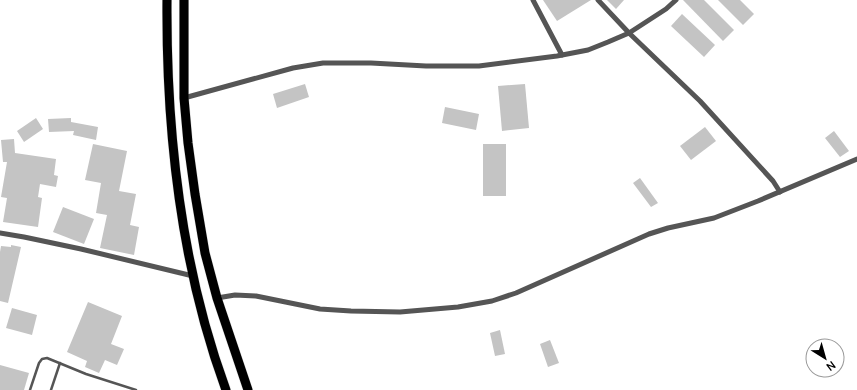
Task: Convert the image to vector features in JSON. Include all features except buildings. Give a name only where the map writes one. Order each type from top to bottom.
[{"type":"highway","points":[[168,0],[168,77],[172,135],[185,243],[208,337],[224,388]]},
{"type":"highway","points":[[184,0],[184,98],[188,143],[205,253],[217,298],[248,390]]},
{"type":"street","points":[[533,0],[562,55]]},
{"type":"street","points":[[598,0],[629,33],[700,101],[773,181],[780,192]]},
{"type":"street","points":[[184,98],[293,68],[323,63],[479,66],[588,50],[629,33],[666,9],[676,0]]},
{"type":"street","points":[[217,298],[235,295],[256,296],[320,309],[400,312],[458,308],[492,301],[516,293],[649,234],[668,228],[714,218],[857,159]]},
{"type":"street","points":[[0,233],[81,249],[193,276]]},
{"type":"lane","points":[[30,390],[39,363],[42,359],[47,358],[60,362],[86,374],[136,390]]},
{"type":"lane","points":[[51,390],[60,362]]}]
